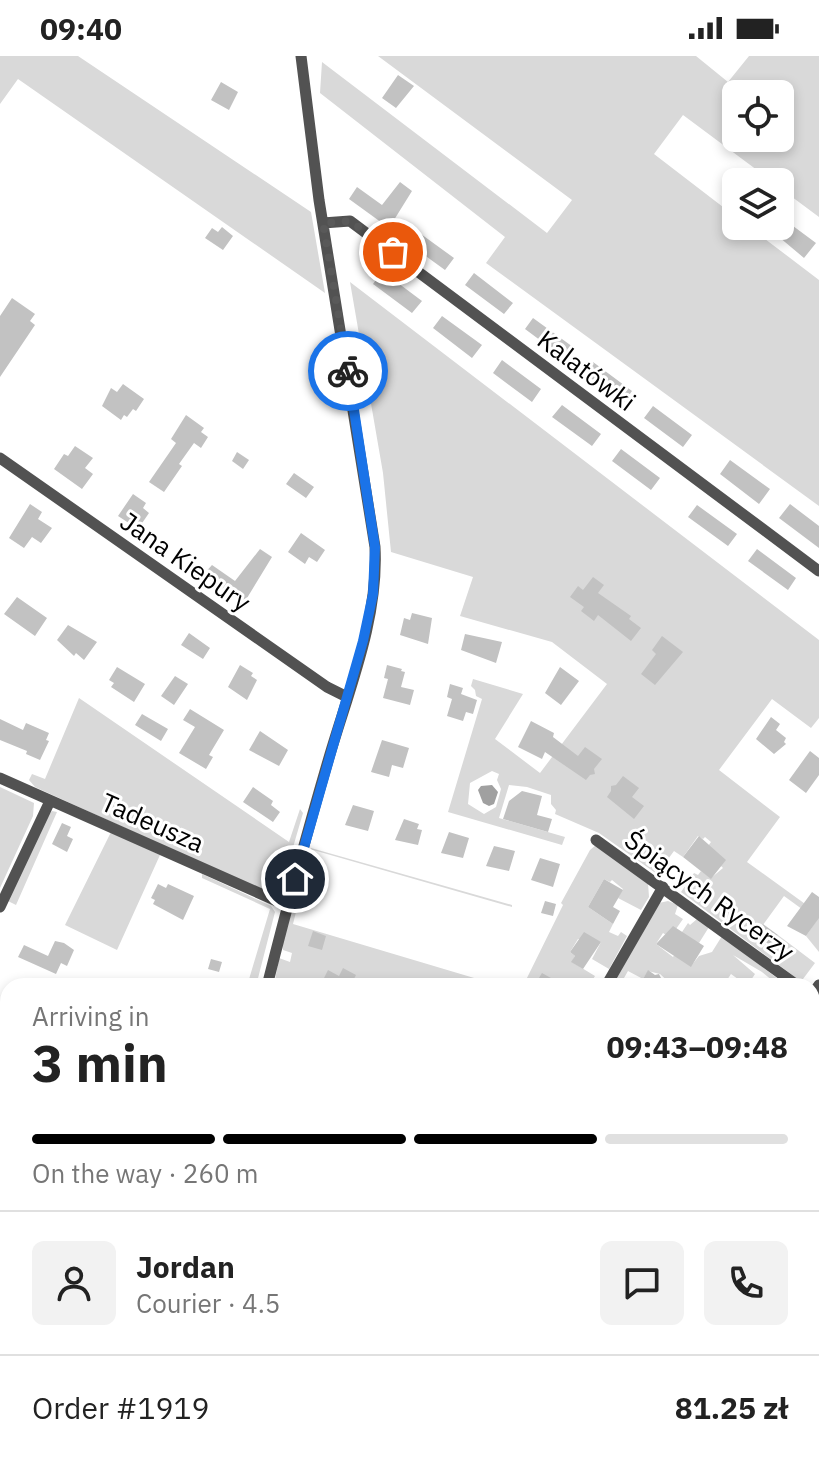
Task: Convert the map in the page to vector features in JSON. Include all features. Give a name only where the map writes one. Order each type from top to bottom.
[{"type":"street","points":[[269,978],[367,622],[375,560],[323,223],[301,56]]},
{"type":"street","name":"Kalatówki","points":[[323,223],[350,221],[819,571]]},
{"type":"street","name":"Jana Kiepury","points":[[0,458],[327,687],[347,697]]},
{"type":"street","name":"Tadeusza","points":[[0,778],[288,906]]},
{"type":"street","points":[[0,907],[50,801]]},
{"type":"street","name":"Śpiących Rycerzy","points":[[596,840],[787,978]]},
{"type":"street","points":[[611,978],[663,887]]},
{"type":"shaded area","points":[[0,56],[78,56],[311,212],[325,293],[18,79],[0,104]]},
{"type":"shaded area","points":[[378,56],[696,56],[726,80],[722,80],[722,144],[683,115],[654,154],[722,206],[722,240],[766,240],[819,280],[819,506],[486,263],[505,237],[320,93],[322,62],[547,233],[572,200]]},
{"type":"shaded area","points":[[749,56],[819,56],[819,217],[794,198],[794,168],[754,168],[733,152],[794,152],[794,80],[730,80]]},
{"type":"shaded area","points":[[350,282],[819,640],[819,718],[811,728],[772,699],[719,770],[780,817],[747,862],[819,914],[819,952],[806,936],[817,920],[784,896],[755,936],[769,946],[778,935],[815,963],[804,978],[796,978],[681,892],[694,873],[698,875],[701,871],[711,878],[723,868],[705,850],[711,842],[705,837],[698,836],[683,857],[674,851],[657,874],[599,833],[555,814],[551,795],[527,787],[509,785],[499,818],[565,837],[562,845],[448,812],[482,699],[476,696],[471,686],[473,679],[523,694],[495,739],[540,773],[607,684],[552,642],[460,616],[473,577],[391,552],[383,473]],"holes":[[[492,771],[499,774],[497,780],[501,789],[496,807],[484,814],[468,804],[470,783]]]},
{"type":"shaded area","points":[[79,698],[289,842],[300,809],[303,813],[280,892],[271,892],[237,879],[35,787],[29,780],[32,774],[45,779]]},
{"type":"shaded area","points":[[492,785],[498,792],[494,804],[489,806],[483,803],[478,790],[481,786]]},
{"type":"shaded area","points":[[0,787],[34,803],[33,816],[0,888]]},
{"type":"shaded area","points":[[52,811],[57,812],[16,905],[6,900],[46,817]]},
{"type":"shaded area","points":[[111,832],[160,855],[117,950],[65,925]]},
{"type":"shaded area","points":[[596,845],[648,883],[649,897],[641,910],[618,898],[623,889],[612,880],[604,879],[588,907],[613,924],[609,932],[618,936],[621,932],[627,936],[609,969],[592,959],[601,942],[578,939],[570,952],[575,956],[572,962],[594,978],[527,978],[563,905],[561,903],[590,850]]},
{"type":"shaded area","points":[[311,848],[512,907],[313,850],[305,877],[302,876]]},
{"type":"shaded area","points":[[202,874],[271,906],[275,912],[258,978],[249,978],[270,909],[202,878]]},
{"type":"shaded area","points":[[298,886],[302,888],[293,924],[474,978],[275,978],[279,958],[290,962],[292,953],[283,950]]},
{"type":"shaded area","points":[[668,901],[678,905],[675,914],[683,919],[676,929],[666,935],[663,933],[656,944],[673,957],[675,954],[691,966],[699,956],[712,952],[722,936],[777,978],[769,978],[733,955],[755,974],[752,978],[736,978],[731,974],[728,978],[664,978],[648,971],[641,978],[628,971],[624,978],[615,978],[659,903]]},
{"type":"shaded area","points":[[697,919],[709,927],[699,943],[680,935],[688,923],[690,925]]},
{"type":"building","points":[[398,75],[414,86],[396,108],[382,98]]},
{"type":"building","points":[[221,82],[238,92],[229,110],[211,100]]},
{"type":"building","points":[[400,182],[412,191],[389,228],[349,199],[357,187],[382,205]]},
{"type":"building","points":[[222,227],[233,236],[223,250],[205,238],[212,228],[218,232]]},
{"type":"building","points":[[794,227],[816,243],[804,258],[783,240],[794,240]]},
{"type":"building","points":[[414,229],[454,258],[445,270],[405,241]]},
{"type":"building","points":[[382,271],[422,301],[412,313],[373,284]]},
{"type":"building","points":[[474,273],[513,303],[504,314],[465,285]]},
{"type":"building","points":[[12,298],[35,314],[30,321],[35,325],[0,377],[0,316]]},
{"type":"building","points":[[442,316],[482,345],[472,358],[433,328]]},
{"type":"building","points":[[533,318],[573,347],[564,358],[525,329]]},
{"type":"building","points":[[502,360],[541,389],[532,402],[493,373]]},
{"type":"building","points":[[593,362],[632,391],[624,402],[585,374]]},
{"type":"building","points":[[123,384],[144,399],[136,411],[133,409],[121,420],[102,406],[111,388],[117,392]]},
{"type":"building","points":[[562,405],[601,434],[592,446],[552,417]]},
{"type":"building","points":[[653,406],[692,435],[683,447],[644,418]]},
{"type":"building","points":[[186,415],[204,428],[201,432],[208,437],[201,448],[194,443],[164,492],[149,482],[176,443],[171,439]]},
{"type":"building","points":[[75,446],[93,458],[85,468],[93,474],[82,489],[54,469],[64,454],[68,456]]},
{"type":"building","points":[[621,449],[660,478],[651,490],[612,461]]},
{"type":"building","points":[[237,452],[249,460],[243,469],[232,461]]},
{"type":"building","points":[[730,460],[770,489],[759,504],[720,474]]},
{"type":"building","points":[[294,473],[314,487],[306,498],[286,484]]},
{"type":"building","points":[[133,494],[146,503],[143,508],[149,513],[138,529],[118,516]]},
{"type":"building","points":[[30,504],[42,512],[38,519],[52,528],[41,543],[32,537],[24,548],[9,538]]},
{"type":"building","points":[[790,504],[819,526],[819,548],[779,518]]},
{"type":"building","points":[[697,505],[737,534],[728,546],[688,517]]},
{"type":"building","points":[[301,533],[325,550],[317,562],[309,557],[305,564],[288,552]]},
{"type":"building","points":[[260,549],[272,557],[244,603],[203,575],[212,565],[235,581]]},
{"type":"building","points":[[757,549],[796,578],[788,590],[748,561]]},
{"type":"building","points":[[593,577],[604,585],[598,593],[631,616],[629,619],[641,628],[631,641],[598,615],[594,621],[581,611],[584,607],[570,597],[578,586],[583,590]]},
{"type":"building","points":[[17,597],[47,618],[35,636],[4,614]]},
{"type":"building","points":[[412,613],[432,618],[428,644],[400,635],[404,618],[410,620]]},
{"type":"building","points":[[68,625],[97,642],[84,660],[76,653],[74,656],[57,640]]},
{"type":"building","points":[[189,633],[210,648],[203,659],[181,645]]},
{"type":"building","points":[[465,634],[502,642],[496,663],[461,650]]},
{"type":"building","points":[[662,636],[683,652],[655,685],[641,674],[656,654],[652,650]]},
{"type":"building","points":[[240,665],[253,673],[251,676],[257,680],[247,700],[228,687]]},
{"type":"building","points":[[387,665],[405,672],[401,687],[414,690],[410,705],[383,698],[388,679],[384,678]]},
{"type":"building","points":[[117,667],[145,684],[134,702],[111,687],[114,683],[109,680]]},
{"type":"building","points":[[560,667],[579,681],[561,705],[545,693]]},
{"type":"building","points":[[175,676],[188,684],[174,705],[161,696]]},
{"type":"building","points":[[450,684],[463,688],[461,694],[477,700],[473,714],[466,712],[463,721],[447,716],[452,699],[447,697]]},
{"type":"building","points":[[190,709],[224,730],[209,755],[213,757],[206,769],[179,753],[195,727],[183,720]]},
{"type":"building","points":[[142,714],[168,729],[161,741],[135,725]]},
{"type":"building","points":[[771,717],[780,724],[776,730],[786,738],[786,744],[774,754],[756,739]]},
{"type":"building","points":[[0,719],[23,730],[26,723],[49,733],[46,740],[49,741],[40,760],[0,740]]},
{"type":"building","points":[[531,721],[554,733],[553,737],[578,756],[585,747],[602,759],[594,769],[595,774],[586,780],[545,752],[542,759],[518,747]]},
{"type":"building","points":[[260,731],[288,750],[279,766],[249,750]]},
{"type":"building","points":[[382,740],[409,748],[403,768],[392,765],[389,777],[371,772]]},
{"type":"building","points":[[810,751],[819,758],[819,775],[806,793],[789,780]]},
{"type":"building","points":[[623,776],[639,788],[632,797],[644,806],[634,819],[607,797],[611,786],[616,785]]},
{"type":"building","points":[[253,787],[273,801],[271,805],[280,812],[273,822],[243,802]]},
{"type":"building","points":[[522,791],[542,796],[537,815],[552,819],[548,832],[503,819],[509,801]]},
{"type":"building","points":[[353,805],[374,811],[368,831],[345,825]]},
{"type":"building","points":[[404,819],[419,824],[417,829],[422,830],[418,845],[395,840]]},
{"type":"building","points":[[62,823],[71,827],[67,836],[73,839],[67,852],[52,844]]},
{"type":"building","points":[[449,832],[469,838],[463,858],[441,853]]},
{"type":"building","points":[[699,836],[726,860],[711,879],[683,857]]},
{"type":"building","points":[[494,846],[515,851],[509,871],[486,866]]},
{"type":"building","points":[[540,858],[560,864],[553,887],[531,880]]},
{"type":"building","points":[[604,879],[623,890],[613,907],[620,911],[613,924],[588,907]]},
{"type":"building","points":[[158,884],[166,888],[168,884],[194,896],[183,920],[153,904],[155,900],[151,898]]},
{"type":"building","points":[[812,892],[819,897],[819,918],[806,936],[787,926]]},
{"type":"building","points":[[545,901],[556,904],[553,916],[541,913]]},
{"type":"building","points":[[763,924],[778,935],[770,945],[755,935]]},
{"type":"building","points":[[673,926],[704,946],[691,967],[656,944]]},
{"type":"building","points":[[313,931],[326,936],[322,950],[308,946]]},
{"type":"building","points":[[584,932],[601,942],[583,969],[571,962],[575,956],[570,952]]},
{"type":"building","points":[[55,941],[74,950],[67,966],[61,963],[56,974],[18,957],[24,945],[48,956]]},
{"type":"building","points":[[211,959],[222,962],[219,972],[208,969]]},
{"type":"building","points":[[343,968],[356,975],[354,978],[324,978],[328,970],[339,976]]},
{"type":"building","points":[[648,970],[661,978],[644,978]]},
{"type":"way so far","points":[[348,371],[323,223],[350,221],[393,252]]},
{"type":"route","points":[[295,879],[363,641],[373,594],[375,547],[348,371]]}]
